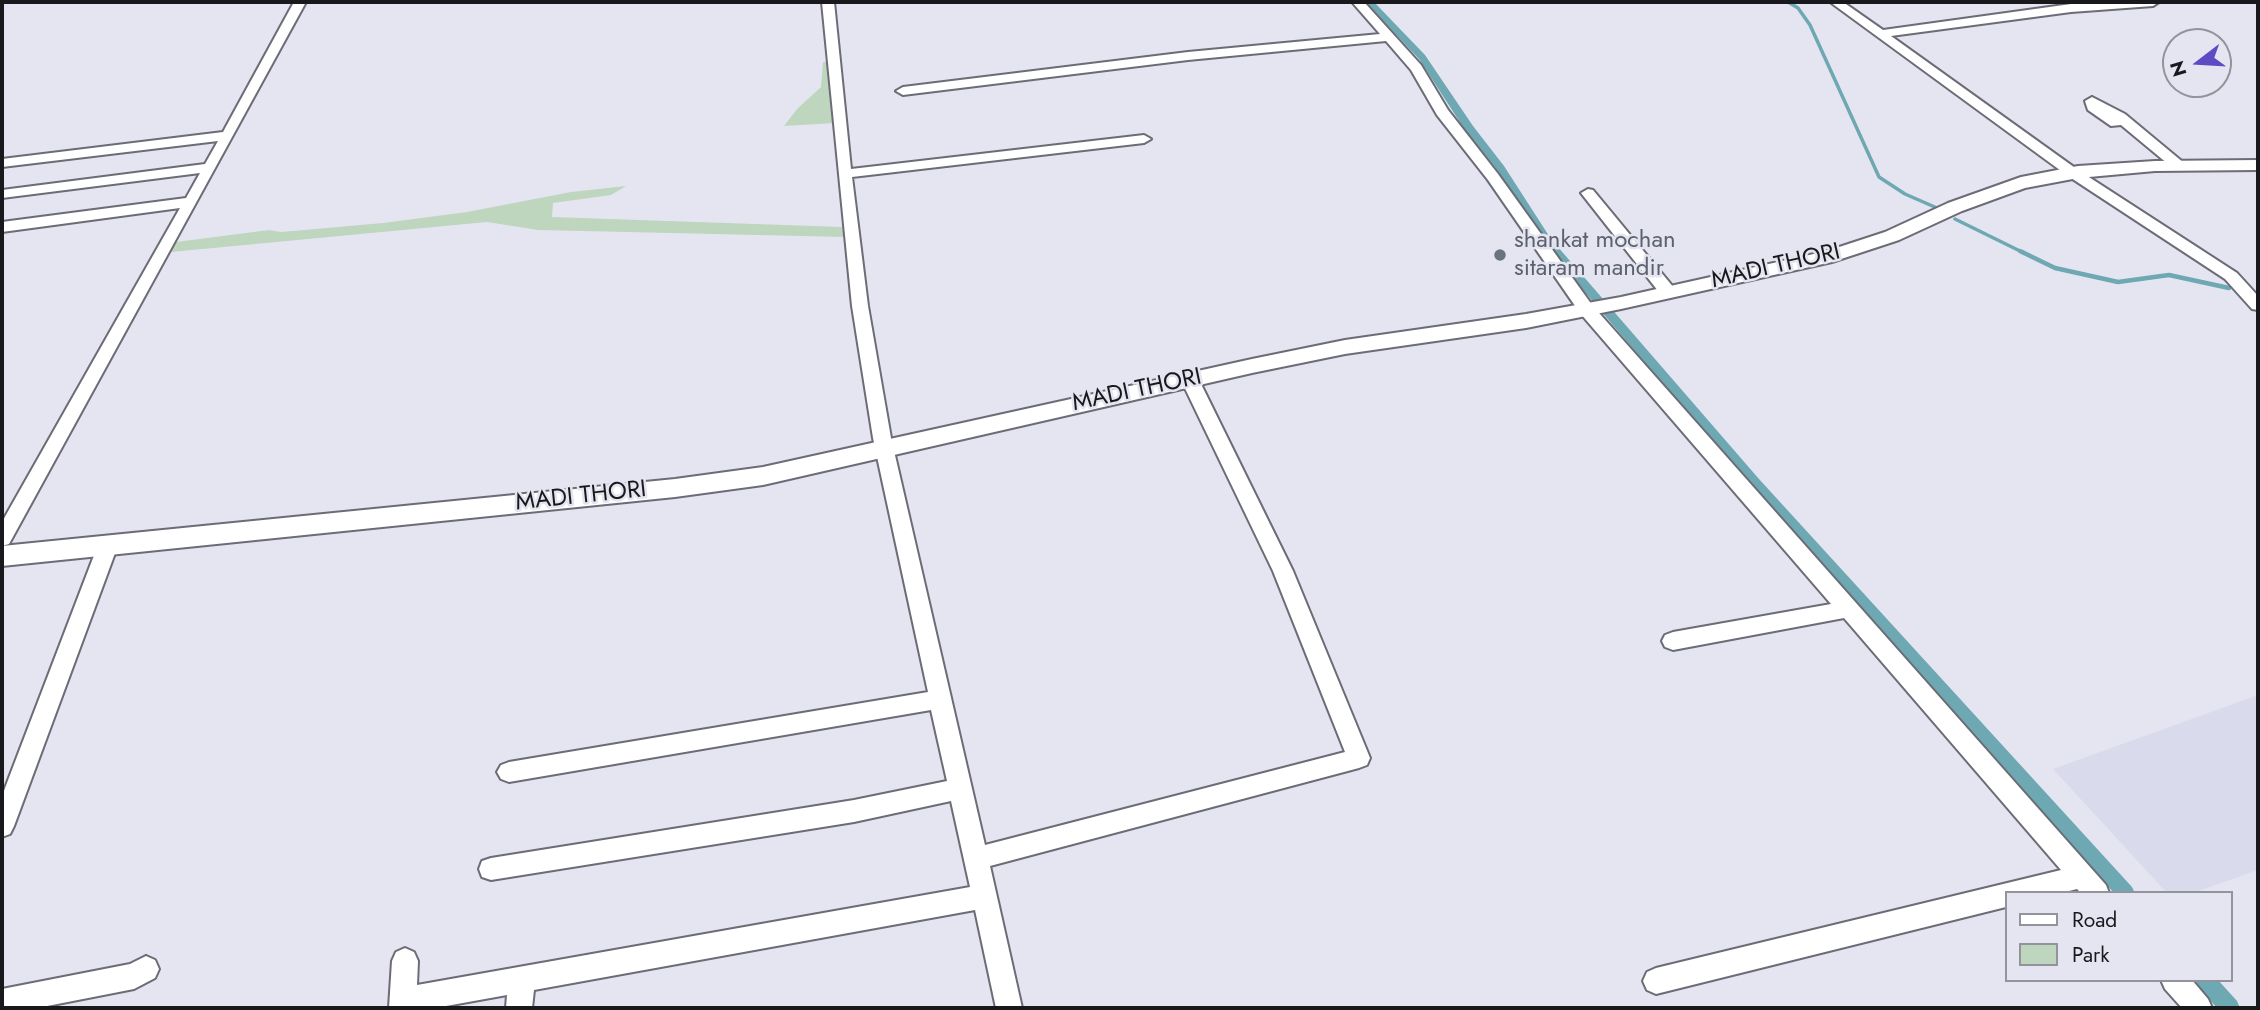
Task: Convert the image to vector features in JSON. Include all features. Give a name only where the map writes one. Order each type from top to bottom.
[{"type":"main road","name":"MADI THORI","points":[[2,556],[675,488],[763,476],[1127,392],[1345,346],[1600,307],[1832,256],[1892,236],[1955,207],[2021,183],[2073,173],[2179,166],[2258,165]]},
{"type":"street","points":[[2,539],[300,2]]},
{"type":"street","points":[[828,2],[860,306],[884,450],[1009,1008]]},
{"type":"street","points":[[1358,2],[1416,68],[1442,112],[1493,177],[1847,609],[2089,884]]},
{"type":"street","points":[[1836,2],[2073,173],[2231,276],[2258,305]]},
{"type":"street","points":[[1880,34],[2059,9],[2153,2]]},
{"type":"street","points":[[903,91],[1188,56],[1390,37]]},
{"type":"street","points":[[2116,123],[2093,107],[2092,101],[2120,117],[2179,166]]},
{"type":"street","points":[[2,163],[228,136]]},
{"type":"street","points":[[844,174],[1144,139]]},
{"type":"street","points":[[3,196],[25,160]]},
{"type":"street","points":[[3,196],[209,168]]},
{"type":"street","points":[[1588,193],[1668,292]]},
{"type":"street","points":[[2,227],[191,202]]},
{"type":"street","points":[[975,859],[1359,758],[1283,571],[1190,380]]},
{"type":"street","points":[[2,826],[108,545]]},
{"type":"street","points":[[1673,641],[1847,609]]},
{"type":"street","points":[[509,772],[940,699]]},
{"type":"street","points":[[491,869],[854,811],[960,789]]},
{"type":"street","points":[[2031,891],[2089,884]]},
{"type":"street","points":[[1656,981],[2004,895]]},
{"type":"street","points":[[405,961],[402,1005],[522,978],[984,896]]},
{"type":"street","points":[[2,1002],[134,976],[146,970]]},
{"type":"street","points":[[519,1008],[522,978]]},
{"type":"street","points":[[2176,982],[2199,1008]]},
{"type":"shaded area","points":[[2258,695],[2258,870],[2199,891],[2165,891],[2053,769]]},
{"type":"green space","points":[[830,61],[835,123],[784,126],[797,109],[821,87],[823,62]]},
{"type":"green space","points":[[626,186],[611,195],[553,203],[552,217],[842,227],[845,237],[538,230],[487,222],[171,252],[176,242],[269,230],[281,232],[383,223],[467,212],[571,192]]},
{"type":"waterway","points":[[1369,2],[1422,57],[1469,128],[1499,166],[1547,241],[1754,482],[2124,891]]},
{"type":"waterway","points":[[1788,2],[1798,8],[1810,25],[1879,177],[1905,194],[1937,208]]},
{"type":"waterway","points":[[1955,219],[2024,253]]},
{"type":"waterway","points":[[2020,251],[2055,268],[2118,282],[2169,275],[2229,288]]},
{"type":"waterway","points":[[2207,982],[2230,1008]]},
{"type":"place","name":"shankat mochan sitaram mandir","points":[[1500,255]]}]
